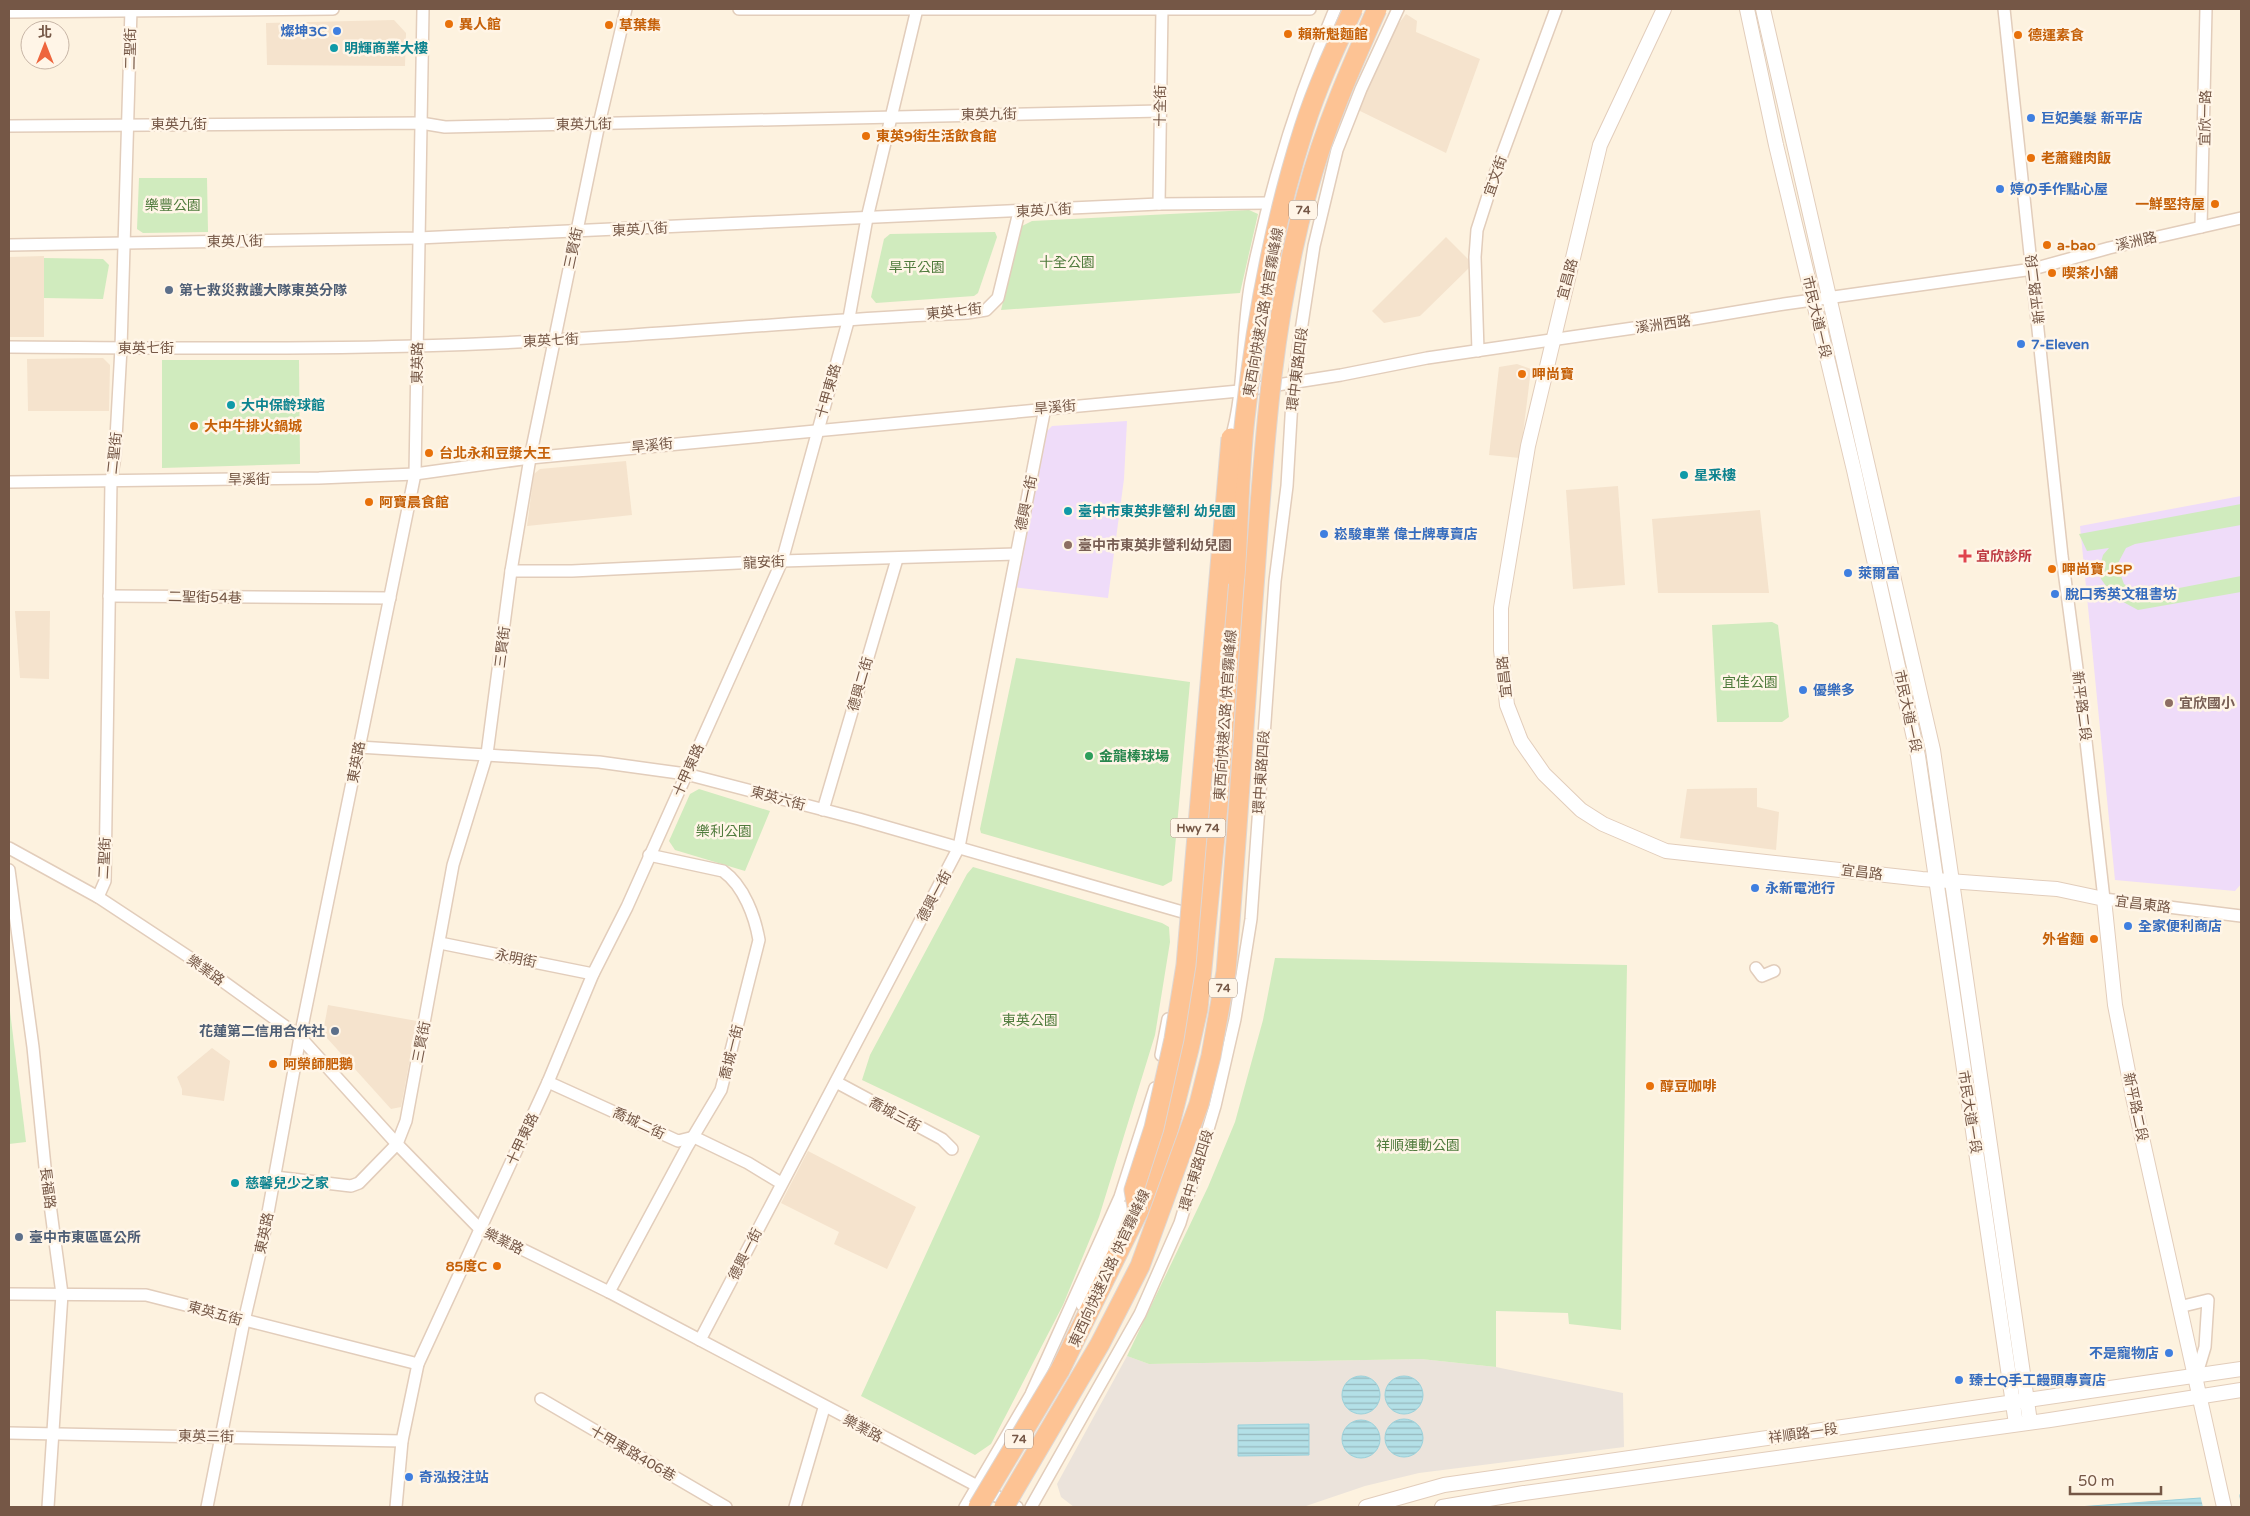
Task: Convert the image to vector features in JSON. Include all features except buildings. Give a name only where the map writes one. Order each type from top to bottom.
[{"type":"highway","name":"東西向快速公路 快官霧峰線","points":[[978,1507],[1060,1370],[1138,1212],[1168,1132],[1198,1009],[1218,806],[1245,418],[1265,285],[1275,234],[1304,127],[1332,55],[1353,9]]},
{"type":"highway","name":"東西向快速公路 快官霧峰線","points":[[1004,1507],[1100,1344],[1140,1266],[1199,1104],[1211,1056],[1226,972],[1266,422],[1284,296],[1306,194],[1324,137],[1344,81],[1377,9]]},
{"type":"highway","name":"Hwy 74","points":[[1138,1212],[1134,1190],[1154,1128],[1174,1039],[1186,964],[1231,438]]},
{"type":"street","points":[[9,12],[332,9]]},
{"type":"street","name":"東英路","points":[[207,1507],[244,1321],[264,1240],[300,1037],[415,474],[423,9]]},
{"type":"street","name":"三賢街","points":[[275,1177],[351,1186],[360,1183],[397,1144],[406,1122],[453,864],[487,754],[511,570],[530,458],[576,232],[626,9]]},
{"type":"street","points":[[739,9],[1310,9]]},
{"type":"street","name":"十甲東路","points":[[396,1507],[402,1441],[418,1364],[479,1228],[548,1082],[593,974],[627,907],[648,856],[782,561],[849,318],[867,218],[917,9]]},
{"type":"street","points":[[1032,1392],[1120,1197],[1156,1084],[1186,913],[1207,607],[1219,477],[1231,438],[1239,391],[1251,282],[1291,126],[1311,66],[1335,9]]},
{"type":"street","points":[[1340,9],[1397,10]]},
{"type":"street","name":"宜文街","points":[[1478,351],[1474,257],[1477,230],[1556,9]]},
{"type":"street","name":"宜昌路","points":[[1664,9],[1600,145],[1552,339],[1528,446],[1501,608],[1501,650],[1507,705],[1520,741],[1544,774],[1581,810],[1603,824],[1666,851],[1937,880],[2057,889],[2104,899]]},
{"type":"street","name":"市民大道一段","points":[[1747,9],[1812,300],[1912,728],[1937,880],[2016,1424]]},
{"type":"street","name":"市民大道一段","points":[[1763,9],[1933,750],[2030,1422]]},
{"type":"street","name":"新平路二段","points":[[2004,9],[2062,556],[2082,706],[2115,1005],[2165,1250],[2196,1376],[2224,1507]]},
{"type":"street","name":"宜欣一路","points":[[2201,227],[2206,9]]},
{"type":"street","name":"二聖街","points":[[98,897],[105,881],[111,481],[115,456],[121,348],[131,10]]},
{"type":"street","name":"十全街","points":[[1159,204],[1162,10]]},
{"type":"street","name":"環中東路四段","points":[[1031,1507],[1140,1314],[1180,1223],[1218,1096],[1235,1019],[1251,919],[1275,581],[1287,486],[1294,383],[1314,246],[1337,150],[1361,89],[1397,10]]},
{"type":"street","name":"東英九街","points":[[9,126],[421,123],[444,127],[1160,111]]},
{"type":"street","name":"東英八街","points":[[9,245],[418,238],[1019,212],[1159,204],[1270,202]]},
{"type":"street","name":"東英七街","points":[[9,348],[418,346],[553,340],[986,310],[998,298],[1019,212]]},
{"type":"street","name":"溪洲路","points":[[2033,269],[2109,248],[2241,218]]},
{"type":"street","name":"溪洲西路","points":[[1294,383],[1428,358],[2033,269]]},
{"type":"street","name":"旱溪街","points":[[9,482],[319,478],[415,474],[530,458],[818,429],[1239,391],[1294,383]]},
{"type":"street","name":"德興一街","points":[[700,1340],[959,847],[1045,408]]},
{"type":"street","points":[[965,1507],[1072,1327],[1108,1249],[1183,1045],[1191,1006],[1203,914],[1235,486],[1231,438]]},
{"type":"street","name":"龍安街","points":[[511,570],[572,571],[782,561],[1016,554]]},
{"type":"street","name":"德興二街","points":[[823,810],[896,559]]},
{"type":"street","name":"二聖街54巷","points":[[109,596],[390,598]]},
{"type":"street","name":"東英六街","points":[[359,747],[599,762],[686,774],[959,847],[1186,913]]},
{"type":"street","name":"樂業路","points":[[9,848],[98,897],[192,960],[300,1037],[397,1144],[479,1228],[609,1292],[824,1408],[1017,1507]]},
{"type":"street","name":"喬城一街","points":[[609,1292],[721,1090],[759,940],[757,927],[742,893],[730,876],[723,871],[648,856]]},
{"type":"street","name":"長福路","points":[[9,870],[33,1047],[45,1167],[62,1294],[48,1507]]},
{"type":"street","name":"宜昌東路","points":[[2104,899],[2241,916]]},
{"type":"street","name":"永明街","points":[[440,942],[593,974]]},
{"type":"street","points":[[1756,968],[1762,976],[1774,971]]},
{"type":"street","name":"喬城二街","points":[[548,1082],[678,1141],[694,1137],[748,1163],[781,1183]]},
{"type":"street","name":"喬城三街","points":[[836,1082],[942,1139],[952,1148]]},
{"type":"street","name":"東英五街","points":[[9,1294],[146,1295],[418,1364]]},
{"type":"street","points":[[2179,1308],[2208,1300],[2206,1347],[2196,1376]]},
{"type":"street","name":"祥順路一段","points":[[1366,1507],[1444,1485],[2241,1369]]},
{"type":"street","name":"祥順路一段","points":[[1442,1507],[1581,1485],[2030,1422],[2241,1390]]},
{"type":"street","name":"十甲東路406巷","points":[[540,1399],[726,1507]]},
{"type":"street","points":[[795,1507],[824,1408]]},
{"type":"street","name":"東英三街","points":[[9,1433],[402,1441]]},
{"type":"shaded area","points":[[1406,14],[1417,21],[1416,32],[1480,59],[1446,153],[1358,110],[1397,26]]},
{"type":"shaded area","name":"明輝商業大樓","points":[[394,20],[406,33],[405,66],[267,65],[266,23]]},
{"type":"shaded area","points":[[1446,237],[1473,264],[1420,316],[1384,323],[1372,311]]},
{"type":"shaded area","points":[[44,256],[44,337],[9,337],[9,257]]},
{"type":"shaded area","points":[[103,358],[110,365],[109,411],[28,411],[27,359]]},
{"type":"shaded area","points":[[1517,364],[1531,369],[1520,458],[1489,455],[1499,367]]},
{"type":"shaded area","name":"臺中市東英非營利幼兒園","points":[[1127,421],[1124,479],[1108,598],[1011,587],[1047,431],[1052,426]]},
{"type":"shaded area","points":[[626,461],[632,515],[527,526],[534,474],[540,469]]},
{"type":"shaded area","points":[[1618,486],[1625,585],[1573,589],[1566,490]]},
{"type":"shaded area","name":"宜欣國小","points":[[2241,496],[2241,884],[2235,891],[2115,880],[2080,526]]},
{"type":"shaded area","points":[[1760,510],[1769,593],[1658,593],[1652,519]]},
{"type":"shaded area","points":[[15,611],[50,611],[49,679],[20,678]]},
{"type":"shaded area","points":[[1757,788],[1757,807],[1779,812],[1776,850],[1680,838],[1687,789]]},
{"type":"shaded area","points":[[328,1005],[417,1021],[401,1107],[391,1109],[327,1038],[324,1027]]},
{"type":"shaded area","points":[[212,1048],[230,1061],[224,1101],[182,1095],[182,1089],[177,1077]]},
{"type":"shaded area","points":[[808,1151],[916,1207],[887,1269],[834,1244],[839,1232],[781,1203]]},
{"type":"shaded area","points":[[1127,1356],[1149,1364],[1421,1359],[1496,1367],[1623,1393],[1624,1447],[1419,1473],[1365,1486],[1303,1507],[1074,1507],[1061,1497],[1057,1484]]},
{"type":"green space","name":"樂豐公園","points":[[139,178],[207,178],[208,232],[143,233],[137,229]]},
{"type":"green space","name":"十全公園","points":[[1249,210],[1258,214],[1240,293],[1001,310],[1022,226],[1032,221]]},
{"type":"green space","name":"旱平公園","points":[[995,232],[997,237],[978,293],[974,296],[876,303],[871,297],[884,239],[890,234]]},
{"type":"green space","points":[[44,258],[103,259],[109,265],[103,299],[44,298]]},
{"type":"green space","name":"大中保齡球館","points":[[162,360],[299,360],[300,464],[162,468]]},
{"type":"green space","points":[[2241,504],[2241,525],[2135,544],[2126,548],[2117,565],[2124,584],[2143,595],[2241,576],[2241,592],[2138,610],[2114,597],[2101,579],[2099,570],[2103,555],[2109,548],[2087,551],[2079,534]]},
{"type":"green space","name":"宜佳公園","points":[[1772,622],[1778,625],[1789,717],[1782,722],[1717,722],[1712,625]]},
{"type":"green space","name":"金龍棒球場","points":[[1016,658],[1190,682],[1172,881],[1163,886],[981,833],[980,829]]},
{"type":"green space","name":"樂利公園","points":[[699,789],[770,811],[745,871],[675,850],[669,841],[690,794]]},
{"type":"green space","name":"東英公園","points":[[973,867],[1162,923],[1169,927],[1170,942],[1155,1035],[1099,1217],[1063,1305],[991,1444],[975,1455],[861,1396],[980,1136],[862,1080],[870,1055],[967,874]]},
{"type":"green space","name":"祥順運動公園","points":[[1275,958],[1627,965],[1621,1330],[1569,1324],[1568,1313],[1496,1311],[1496,1367],[1421,1359],[1149,1364],[1127,1356],[1208,1187],[1235,1122],[1263,1020]]},
{"type":"green space","points":[[9,1003],[26,1142],[9,1144]]},
{"type":"water","points":[[1361,1376],[1375,1381],[1380,1395],[1375,1409],[1361,1414],[1347,1409],[1342,1395],[1347,1381]]},
{"type":"water","points":[[1404,1376],[1418,1381],[1423,1395],[1418,1409],[1404,1414],[1390,1409],[1385,1395],[1390,1381]]},
{"type":"water","points":[[1404,1419],[1418,1424],[1423,1438],[1418,1452],[1404,1457],[1390,1452],[1385,1438],[1390,1424]]},
{"type":"water","points":[[1361,1420],[1375,1425],[1380,1439],[1375,1453],[1361,1458],[1347,1453],[1342,1439],[1347,1425]]},
{"type":"water","points":[[1309,1424],[1309,1455],[1238,1456],[1238,1425]]},
{"type":"water","points":[[2241,1495],[2241,1507],[2078,1507]]},
{"type":"pier","points":[[2239,1493],[2241,1507],[2203,1507],[2200,1495]]},
{"type":"place","name":"異人館","points":[[449,24]]},
{"type":"place","name":"草葉集","points":[[609,25]]},
{"type":"place","name":"燦坤3C","points":[[337,31]]},
{"type":"place","name":"賴新魁麵館","points":[[1288,34]]},
{"type":"place","name":"德運素食","points":[[2018,35]]},
{"type":"place","name":"明輝商業大樓","points":[[334,48]]},
{"type":"place","name":"巨妃美髮 新平店","points":[[2031,118]]},
{"type":"place","name":"東英9街生活飲食館","points":[[866,136]]},
{"type":"place","name":"老蕭雞肉飯","points":[[2031,158]]},
{"type":"place","name":"婷の手作點心屋","points":[[2000,189]]},
{"type":"place","name":"一鮮堅持屋","points":[[2215,204]]},
{"type":"place","name":"a-bao","points":[[2047,245]]},
{"type":"place","name":"喫茶小舖","points":[[2052,273]]},
{"type":"place","name":"第七救災救護大隊東英分隊","points":[[169,290]]},
{"type":"place","name":"7-Eleven","points":[[2021,344]]},
{"type":"place","name":"呷尚寶","points":[[1522,374]]},
{"type":"place","name":"大中保齡球館","points":[[231,405]]},
{"type":"place","name":"大中牛排火鍋城","points":[[194,426]]},
{"type":"place","name":"台北永和豆漿大王","points":[[429,453]]},
{"type":"place","name":"星釆樓","points":[[1684,475]]},
{"type":"place","name":"阿寶晨食館","points":[[369,502]]},
{"type":"place","name":"臺中市東英非營利 幼兒園","points":[[1068,511]]},
{"type":"place","name":"崧駿車業 偉士牌專賣店","points":[[1324,534]]},
{"type":"place","name":"臺中市東英非營利幼兒園","points":[[1068,545]]},
{"type":"place","name":"宜欣診所","points":[[1965,556]]},
{"type":"place","name":"呷尚寶 JSP","points":[[2052,569]]},
{"type":"place","name":"萊爾富","points":[[1848,573]]},
{"type":"place","name":"脫口秀英文租書坊","points":[[2055,594]]},
{"type":"place","name":"優樂多","points":[[1803,690]]},
{"type":"place","name":"宜欣國小","points":[[2169,703]]},
{"type":"place","name":"金龍棒球場","points":[[1089,756]]},
{"type":"place","name":"永新電池行","points":[[1755,888]]},
{"type":"place","name":"全家便利商店","points":[[2128,926]]},
{"type":"place","name":"外省麵","points":[[2094,939]]},
{"type":"place","name":"花蓮第二信用合作社","points":[[335,1031]]},
{"type":"place","name":"阿榮師肥鵝","points":[[273,1064]]},
{"type":"place","name":"醇豆咖啡","points":[[1650,1086]]},
{"type":"place","name":"慈馨兒少之家","points":[[235,1183]]},
{"type":"place","name":"臺中市東區區公所","points":[[19,1237]]},
{"type":"place","name":"85度C","points":[[497,1266]]},
{"type":"place","name":"不是寵物店","points":[[2169,1353]]},
{"type":"place","name":"臻士Q手工饅頭專賣店","points":[[1959,1380]]},
{"type":"place","name":"奇泓投注站","points":[[409,1477]]}]
